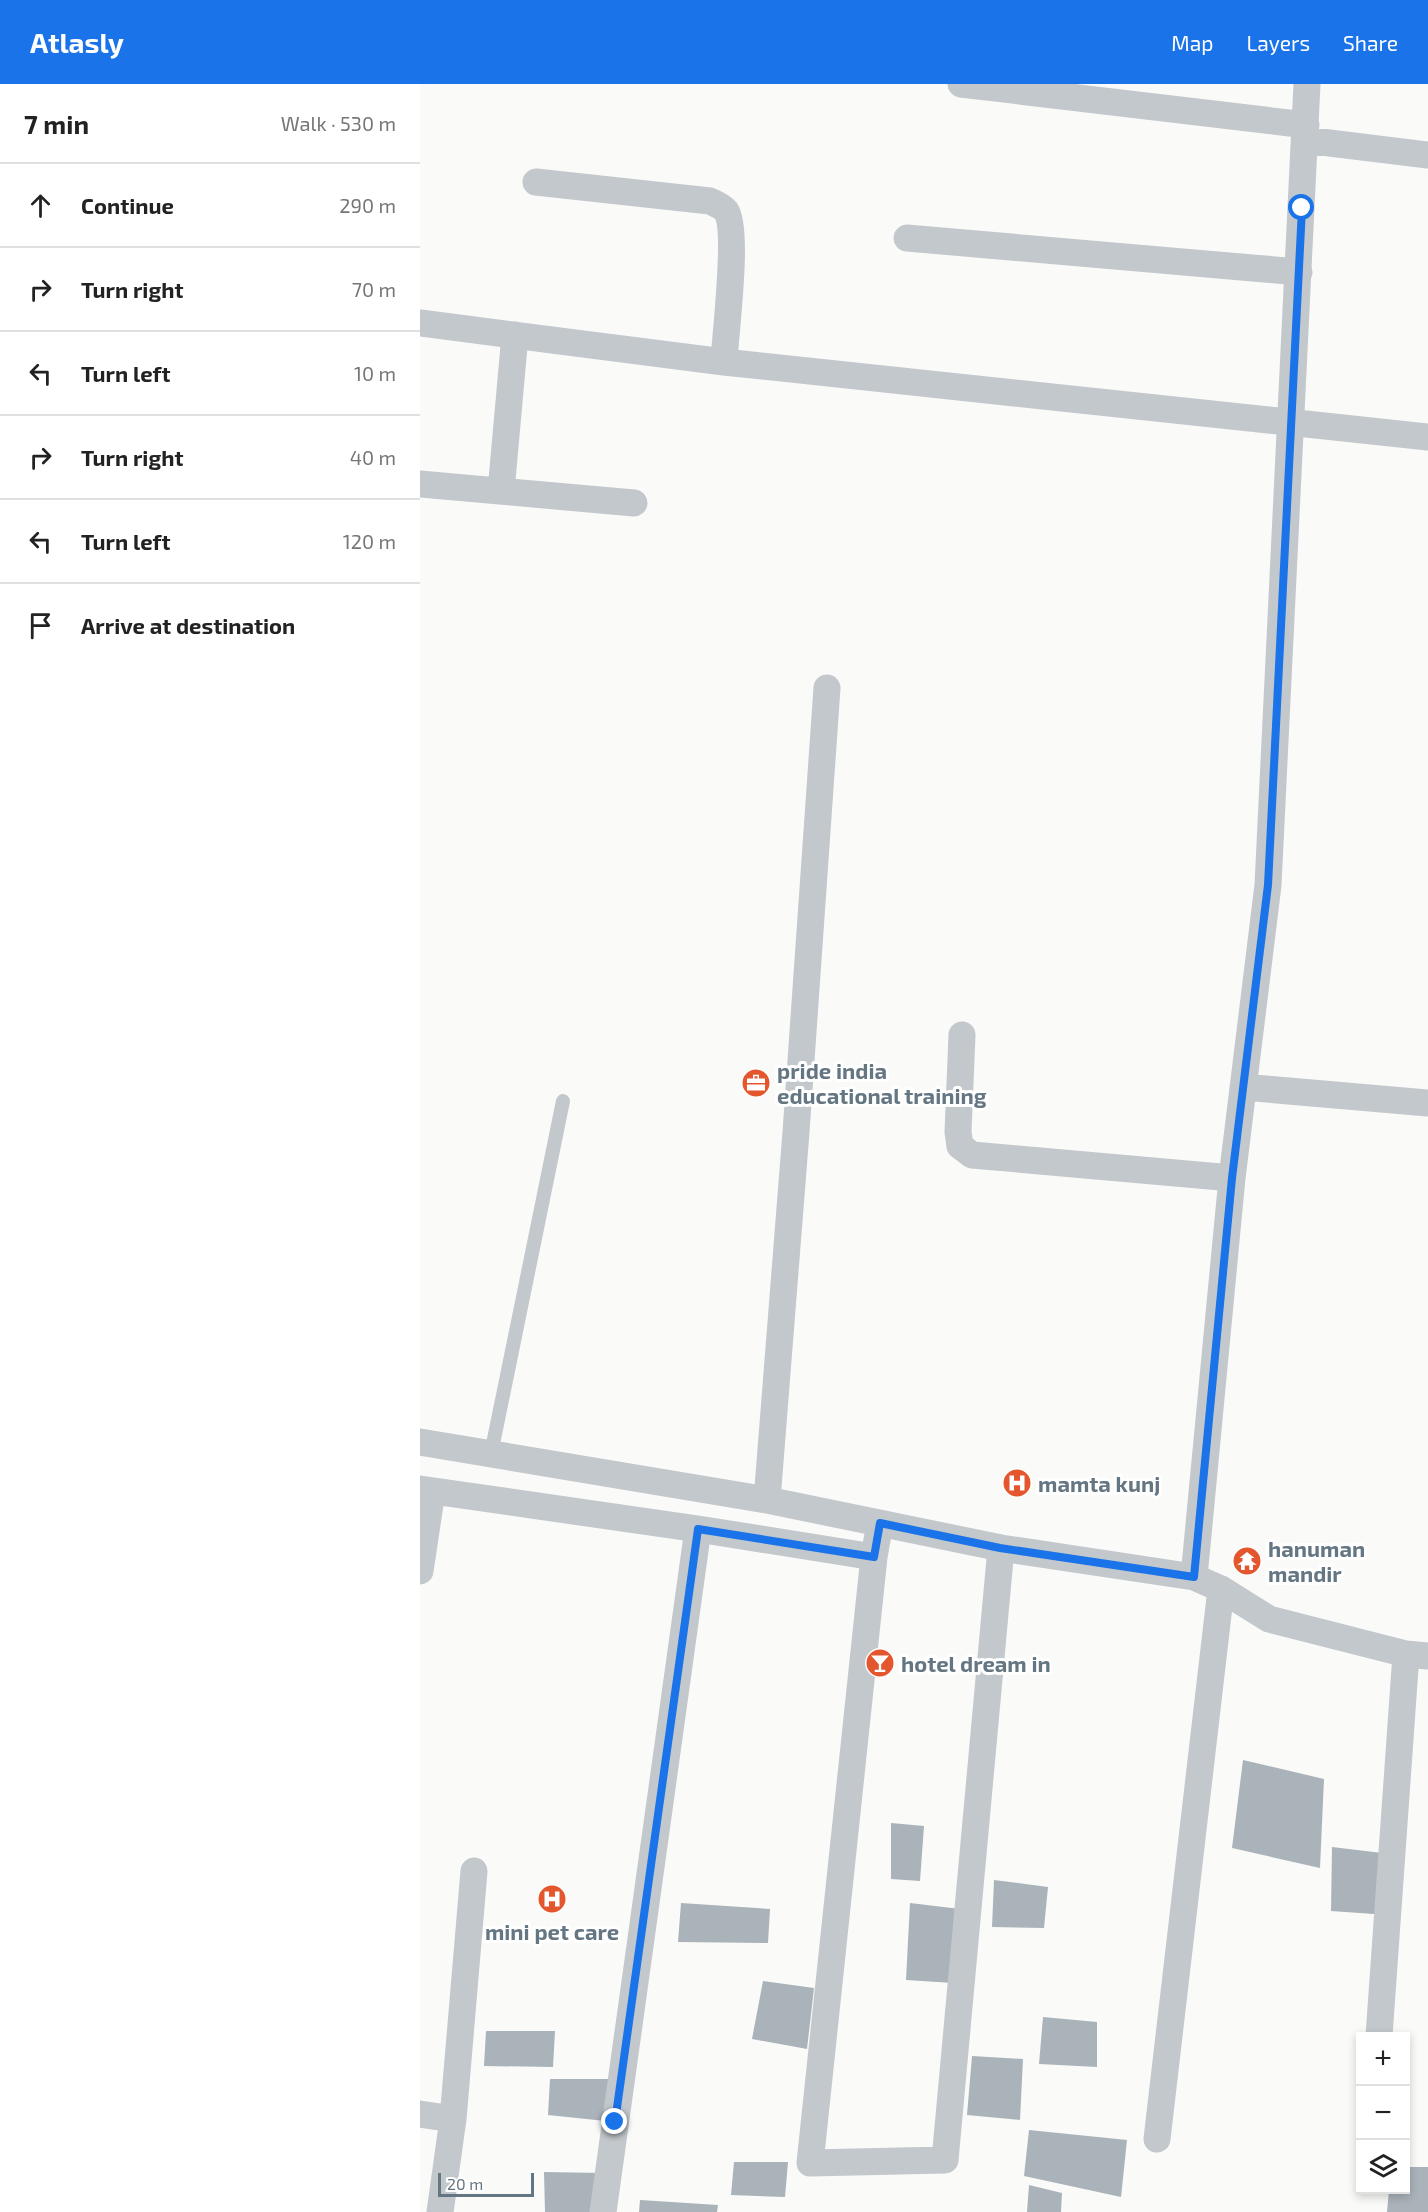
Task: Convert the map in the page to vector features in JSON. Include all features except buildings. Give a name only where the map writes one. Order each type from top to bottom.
[{"type":"street","points":[[961,84],[1305,133],[1428,155]]},
{"type":"street","points":[[1194,1577],[1232,1178],[1268,885],[1307,84]]},
{"type":"street","points":[[536,182],[710,201],[721,206],[727,213],[732,240],[723,362]]},
{"type":"street","points":[[907,238],[1299,272]]},
{"type":"street","points":[[420,323],[723,362],[1428,437]]},
{"type":"street","points":[[501,491],[514,335]]},
{"type":"street","points":[[420,484],[634,503]]},
{"type":"street","points":[[767,1500],[796,1132],[827,688]]},
{"type":"street","points":[[962,1035],[958,1131],[960,1146],[972,1155],[1232,1178]]},
{"type":"street","points":[[1243,1087],[1428,1103]]},
{"type":"street","points":[[420,1442],[767,1500],[1000,1548],[1194,1577],[1221,1589],[1269,1619],[1417,1655],[1379,2032]]},
{"type":"street","points":[[420,1571],[426,1490],[874,1557]]},
{"type":"street","points":[[880,1523],[874,1557],[810,2163],[945,2160],[1000,1548]]},
{"type":"street","points":[[603,2212],[698,1529]]},
{"type":"street","points":[[1157,2139],[1221,1589]]},
{"type":"street","points":[[440,2212],[453,2118],[474,1872]]},
{"type":"street","points":[[420,2114],[453,2118]]},
{"type":"lane","points":[[491,1454],[563,1101]]},
{"type":"place","name":"pride india educational training","points":[[756,1083]]},
{"type":"place","name":"mamta kunj","points":[[1017,1483]]},
{"type":"place","name":"hanuman mandir","points":[[1247,1561]]},
{"type":"place","name":"hotel dream in","points":[[880,1663]]},
{"type":"place","name":"mini pet care","points":[[552,1899]]},
{"type":"route","points":[[615,2122],[698,1529],[874,1557],[880,1523],[1000,1548],[1194,1577],[1232,1178],[1268,885],[1302,208]]}]
